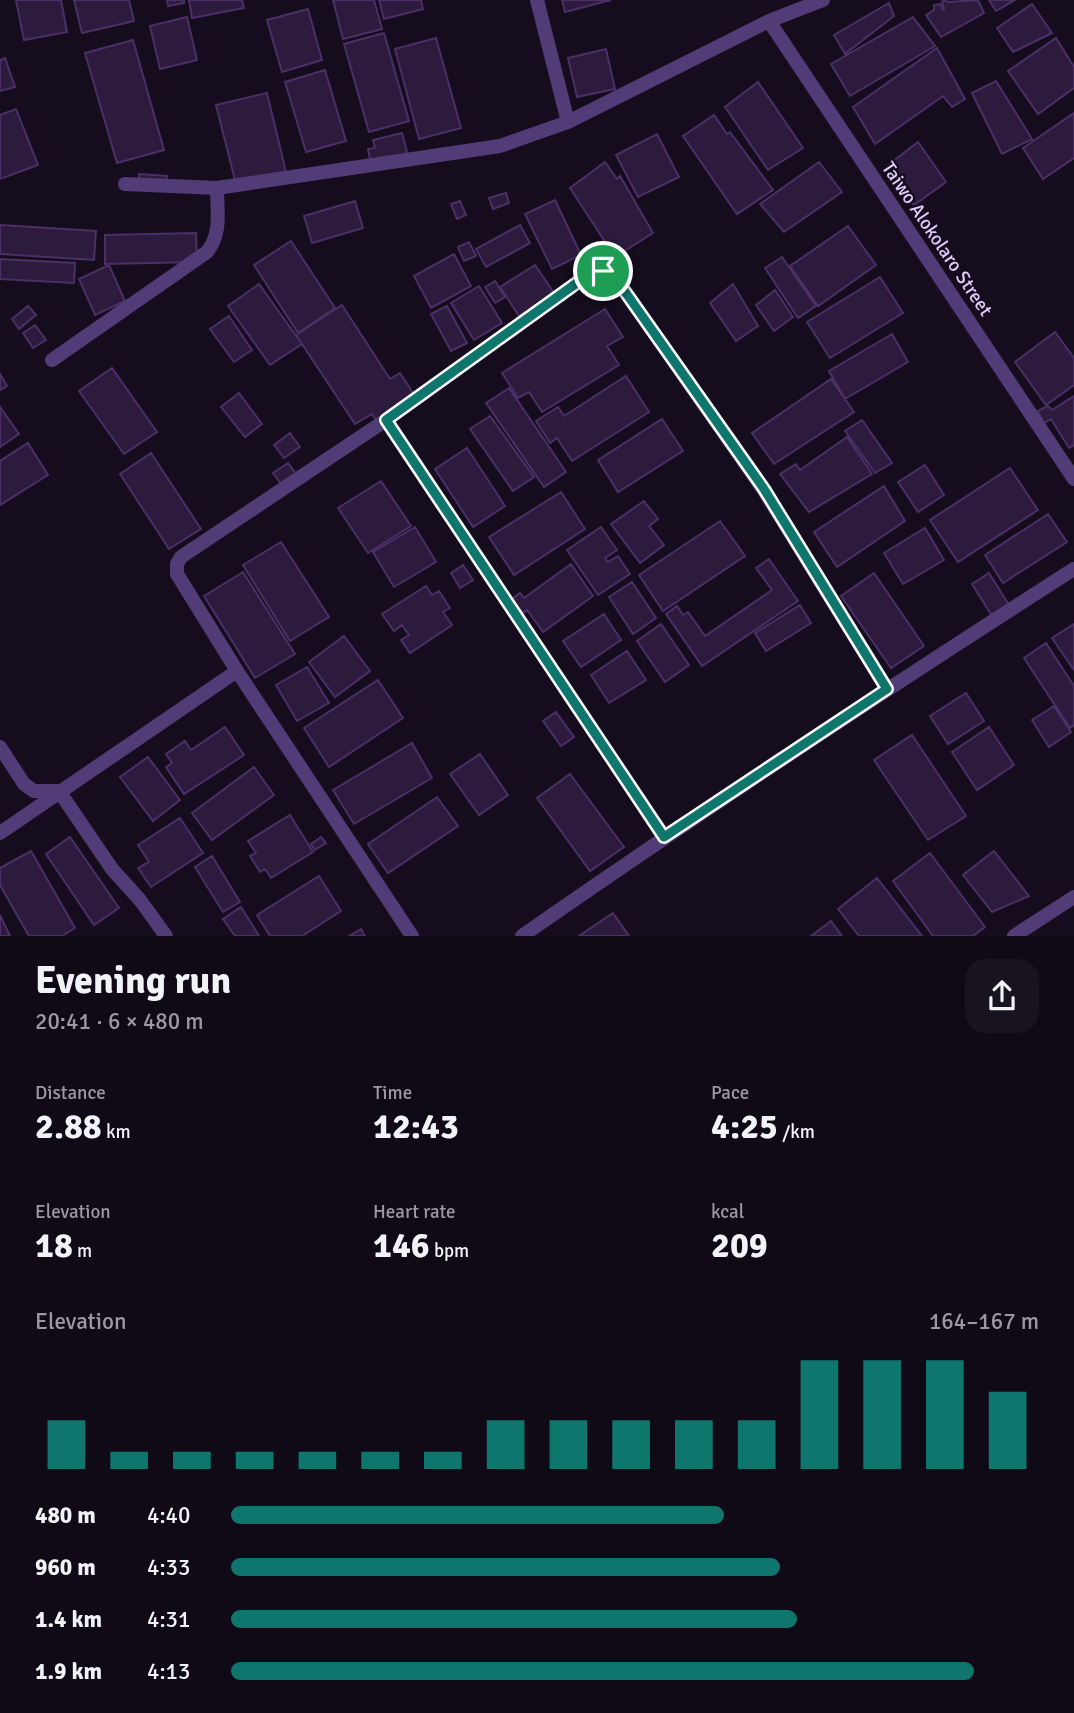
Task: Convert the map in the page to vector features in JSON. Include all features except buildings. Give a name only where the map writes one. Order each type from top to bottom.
[{"type":"street","points":[[537,0],[568,122]]},
{"type":"street","points":[[125,184],[217,188],[500,146],[568,122],[769,22],[823,0]]},
{"type":"street","name":"Taiwo Alokolaro Street","points":[[769,22],[1072,470]]},
{"type":"street","points":[[52,360],[206,252],[216,241],[219,225],[217,188]]},
{"type":"street","points":[[412,936],[237,671],[177,574],[177,564],[181,557],[386,420],[592,272],[603,271],[614,276],[764,489],[887,689]]},
{"type":"street","points":[[386,420],[664,837]]},
{"type":"street","points":[[522,936],[664,837],[1074,569]]},
{"type":"street","points":[[0,833],[237,671]]},
{"type":"street","points":[[0,747],[24,784],[34,791],[59,791]]},
{"type":"street","points":[[59,791],[111,869],[140,900],[166,936]]},
{"type":"street","points":[[1014,936],[1074,897]]},
{"type":"route","points":[[603,271],[614,276],[764,489],[887,689],[664,837],[386,420],[592,272],[603,271]]}]
